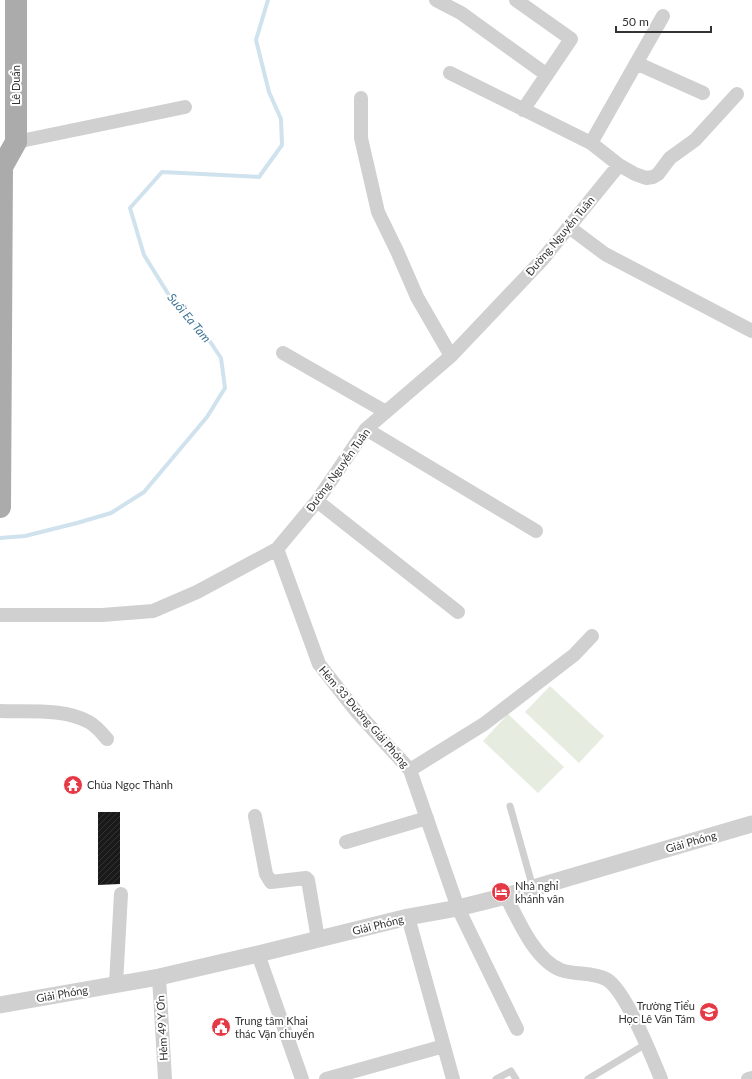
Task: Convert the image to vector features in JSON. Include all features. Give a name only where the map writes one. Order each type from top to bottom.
[{"type":"main road","name":"Lê Duẩn","points":[[0,507],[1,166],[16,142],[16,0]]},
{"type":"street","points":[[436,0],[461,13],[547,75]]},
{"type":"street","points":[[516,0],[571,39],[523,110]]},
{"type":"street","points":[[591,143],[662,16]]},
{"type":"street","points":[[636,63],[703,93]]},
{"type":"street","points":[[450,73],[591,143],[619,165],[646,178],[653,177],[658,174],[670,158],[696,140],[737,94]]},
{"type":"street","points":[[361,98],[361,138],[378,212],[417,297],[451,356]]},
{"type":"street","points":[[16,142],[185,107]]},
{"type":"street","name":"Đường Nguyễn Tuân","points":[[0,615],[102,615],[153,611],[198,592],[277,549],[317,501],[366,429],[451,356],[542,260],[619,165]]},
{"type":"street","points":[[568,227],[605,254],[752,331]]},
{"type":"street","points":[[283,353],[386,412]]},
{"type":"street","points":[[366,429],[536,531]]},
{"type":"street","points":[[317,501],[458,612]]},
{"type":"street","name":"Hẻm 33 Đường Giải Phóng","points":[[277,549],[319,664],[356,711],[410,770],[458,908],[517,1029]]},
{"type":"street","points":[[410,770],[484,724],[574,655],[592,636]]},
{"type":"street","points":[[0,711],[65,714],[78,717],[90,723],[107,739]]},
{"type":"street","points":[[255,816],[268,879],[271,882],[306,878],[308,880],[318,940]]},
{"type":"street","points":[[346,842],[427,818]]},
{"type":"street","name":"Giải Phóng","points":[[0,1005],[159,977],[318,940],[408,917],[458,908],[506,896],[752,824]]},
{"type":"street","points":[[116,984],[121,894]]},
{"type":"street","points":[[506,896],[531,944],[546,960],[561,970],[588,974],[606,979],[620,992],[646,1044],[661,1079]]},
{"type":"street","points":[[408,917],[453,1079]]},
{"type":"street","points":[[258,954],[302,1079]]},
{"type":"street","name":"Hẻm 49 Y Ơn","points":[[159,977],[165,1079]]},
{"type":"street","points":[[326,1079],[444,1046]]},
{"type":"street","points":[[748,1079],[752,1078]]},
{"type":"lane","points":[[510,806],[533,888]]},
{"type":"lane","points":[[588,1079],[646,1044]]},
{"type":"lane","points":[[496,1079],[511,1071],[516,1079]]},
{"type":"shaded area","points":[[550,686],[604,736],[579,763],[525,712]]},
{"type":"shaded area","points":[[508,714],[564,767],[538,793],[483,741]]},
{"type":"building","points":[[98,812],[120,812],[120,884],[98,885]]},
{"type":"waterway","name":"Suối Ea Tam","points":[[0,538],[25,536],[111,513],[144,492],[207,417],[225,388],[221,358],[201,328],[172,300],[144,255],[130,208],[162,172],[259,177],[282,145],[281,119],[269,92],[256,40],[268,0]]},
{"type":"place","name":"Chùa Ngọc Thành","points":[[73,785]]},
{"type":"place","name":"Nhà nghỉ khánh vân","points":[[501,892]]},
{"type":"place","name":"Trường Tiểu Học Lê Văn Tám","points":[[709,1012]]},
{"type":"place","name":"Trung tâm Khai thác Vận chuyển","points":[[221,1027]]}]
